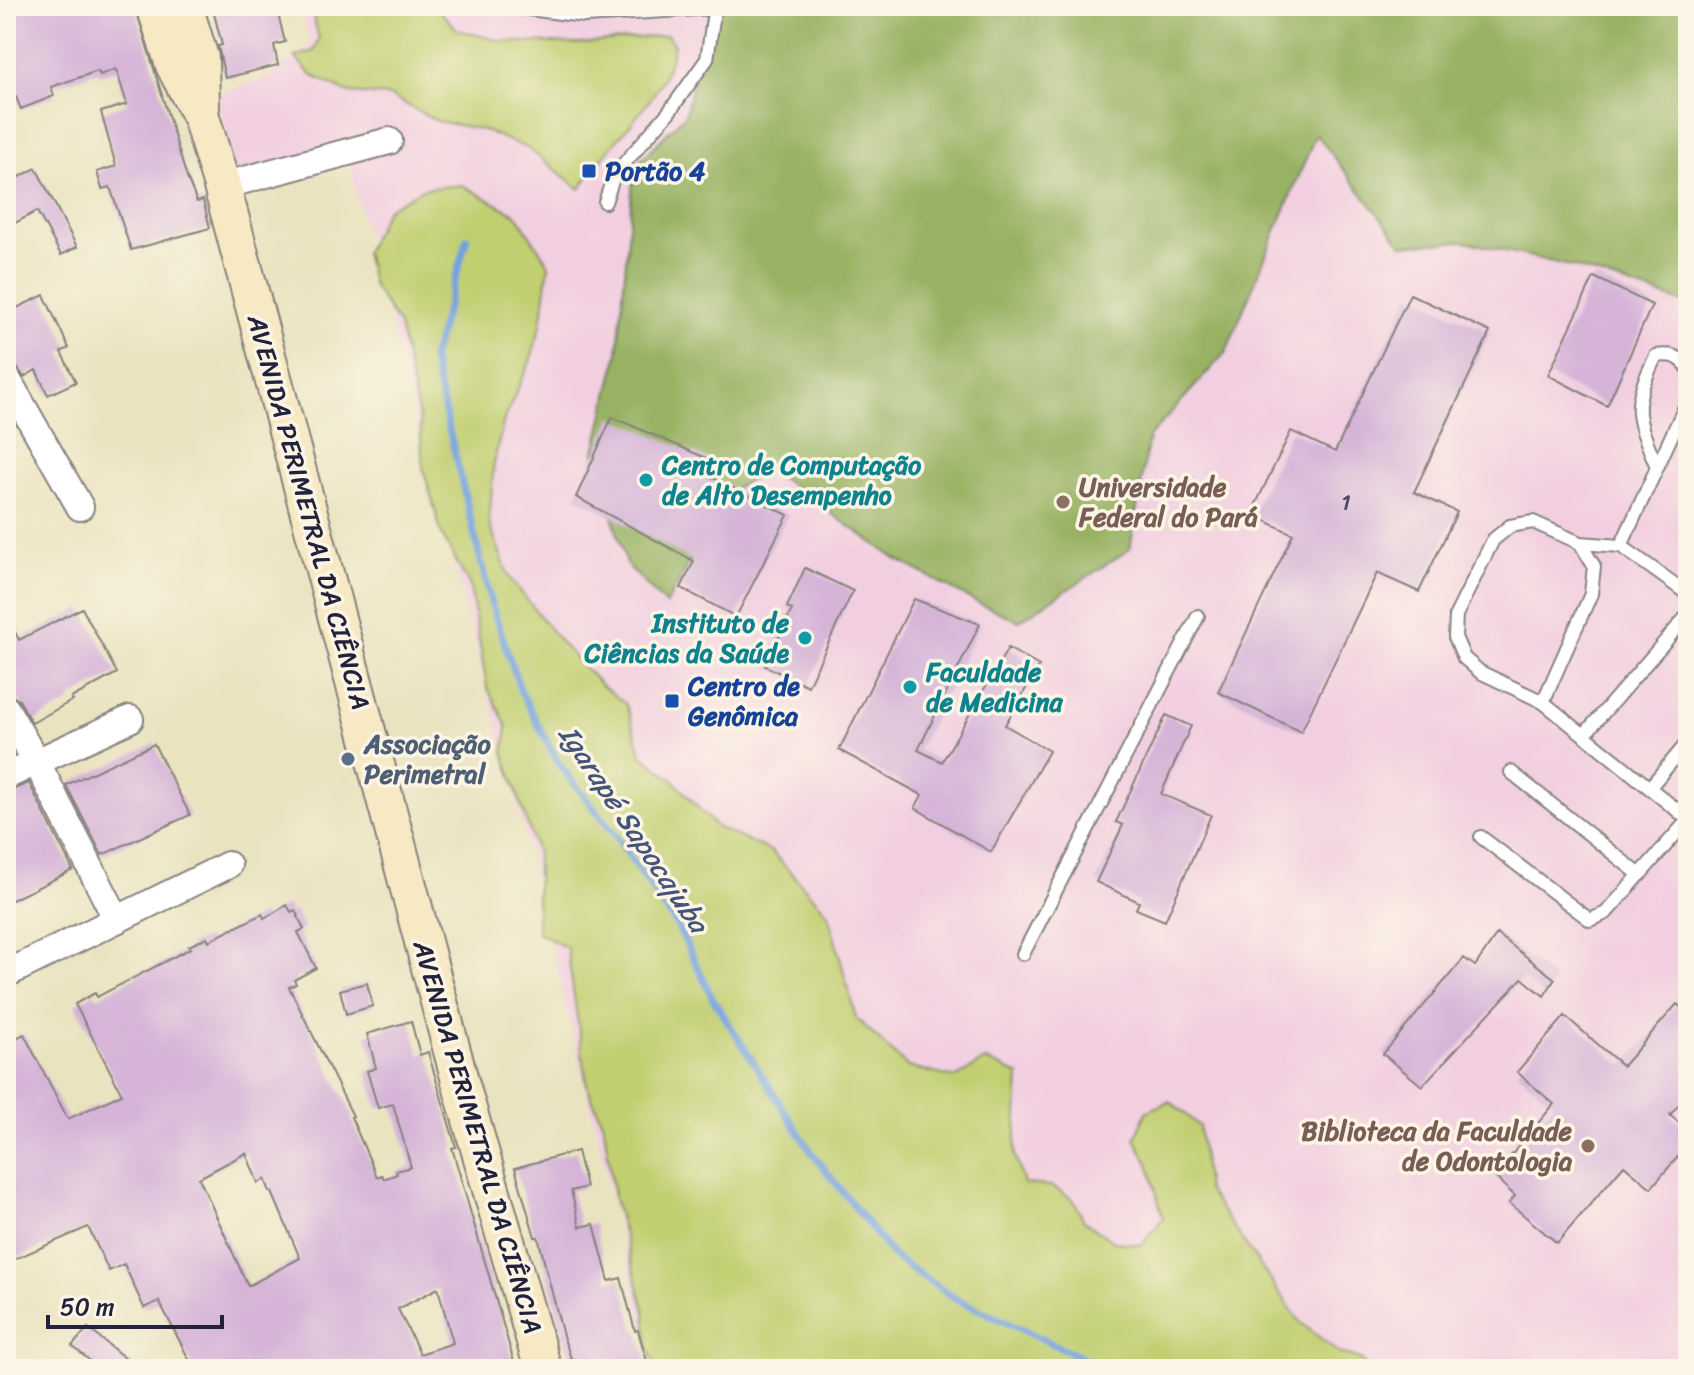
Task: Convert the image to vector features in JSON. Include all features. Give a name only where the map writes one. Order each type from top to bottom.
[{"type":"main road","name":"AVENIDA PERIMETRAL DA CIÊNCIA","points":[[155,6],[174,65],[201,117],[222,186],[459,1076],[543,1369]]},
{"type":"main road","name":"AVENIDA PERIMETRAL DA CIÊNCIA","points":[[184,6],[200,58],[201,117]]},
{"type":"street","points":[[222,186],[389,141]]},
{"type":"street","points":[[6,377],[80,507]]},
{"type":"street","points":[[6,709],[117,920]]},
{"type":"street","points":[[6,776],[130,719]]},
{"type":"street","points":[[6,974],[228,865]]},
{"type":"lane","points":[[505,6],[584,11],[714,7],[707,59],[669,112],[614,175],[605,202]]},
{"type":"lane","points":[[1657,467],[1638,420],[1641,386],[1656,356],[1670,354],[1688,368]]},
{"type":"lane","points":[[1621,546],[1688,400]]},
{"type":"lane","points":[[1481,837],[1590,920],[1606,913],[1688,819],[1543,702],[1480,672],[1464,658],[1455,637],[1456,615],[1493,540],[1510,526],[1533,522],[1580,543],[1621,546],[1688,594]]},
{"type":"lane","points":[[1543,702],[1591,594],[1594,566],[1580,543]]},
{"type":"lane","points":[[1584,735],[1688,615]]},
{"type":"lane","points":[[1023,954],[1198,616]]},
{"type":"lane","points":[[1650,787],[1688,742]]},
{"type":"lane","points":[[1511,772],[1640,875]]},
{"type":"shaded area","name":"Universidade Federal do Pará","points":[[301,6],[1688,6],[1688,1369],[653,1369],[518,805],[349,166],[235,199],[217,95],[271,76],[310,45]]},
{"type":"green space","points":[[310,6],[435,6],[458,30],[500,41],[578,44],[667,35],[674,45],[658,88],[580,189],[529,149],[483,130],[437,121],[390,96],[349,93],[311,75],[295,57],[314,51],[319,38]]},
{"type":"green space","points":[[712,6],[1688,6],[1688,304],[1574,267],[1464,241],[1402,245],[1316,134],[1226,352],[1149,437],[1130,549],[1019,621],[896,559],[768,469],[729,492],[666,605],[627,565],[594,456],[618,352],[634,167],[685,115]]},
{"type":"green space","points":[[462,185],[517,215],[549,265],[541,325],[530,362],[504,419],[494,462],[489,523],[509,577],[563,645],[601,685],[626,704],[642,755],[672,779],[716,827],[771,851],[828,913],[856,1018],[908,1067],[956,1078],[985,1060],[1019,1075],[1015,1155],[1024,1184],[1051,1186],[1073,1199],[1084,1221],[1114,1242],[1142,1245],[1163,1218],[1149,1165],[1135,1139],[1146,1112],[1170,1101],[1199,1126],[1207,1190],[1300,1322],[1339,1353],[1359,1358],[1369,1369],[656,1369],[648,1348],[645,1312],[614,1198],[604,1127],[587,1086],[567,948],[537,932],[537,853],[504,753],[507,726],[487,687],[470,586],[442,535],[423,467],[420,421],[399,325],[373,286],[365,252],[387,209],[422,189]]},
{"type":"building","points":[[6,6],[135,6],[187,178],[197,202],[203,200],[210,228],[131,250],[110,187],[102,189],[97,172],[116,166],[101,112],[127,104],[116,69],[100,75],[98,71],[51,87],[54,96],[21,109],[16,97],[6,101]]},
{"type":"building","points":[[212,6],[276,6],[285,42],[274,45],[278,65],[225,78],[218,46],[222,45]]},
{"type":"building","points":[[36,168],[77,247],[61,255],[37,211],[6,228],[6,184]]},
{"type":"building","points":[[1594,277],[1652,305],[1607,406],[1548,375]]},
{"type":"building","points":[[1410,294],[1490,332],[1414,492],[1457,512],[1419,592],[1377,573],[1301,732],[1218,692],[1293,534],[1251,514],[1291,431],[1335,452]]},
{"type":"building","points":[[44,295],[69,348],[61,352],[76,382],[48,395],[36,370],[24,377],[6,352],[6,313]]},
{"type":"building","points":[[612,417],[715,462],[709,476],[788,515],[736,617],[681,588],[694,561],[576,497]]},
{"type":"building","name":"Instituto de Ciências da Saúde","points":[[805,568],[853,591],[808,686],[765,666],[792,610],[787,607]]},
{"type":"building","points":[[914,599],[980,624],[918,750],[942,762],[1008,648],[1039,666],[1005,725],[1049,751],[991,852],[915,808],[922,795],[839,750]]},
{"type":"building","points":[[82,608],[117,673],[32,723],[19,700],[6,693],[6,614],[19,640]]},
{"type":"building","points":[[1166,715],[1191,726],[1161,794],[1211,815],[1165,921],[1136,909],[1139,902],[1096,882],[1123,825],[1116,822]]},
{"type":"building","points":[[154,744],[190,815],[102,855],[66,785]]},
{"type":"building","points":[[29,783],[73,870],[6,903],[6,792]]},
{"type":"building","points":[[287,905],[291,912],[295,910],[304,929],[298,932],[316,968],[294,980],[296,984],[289,987],[353,1116],[377,1177],[382,1175],[384,1179],[397,1174],[396,1171],[411,1167],[393,1104],[378,1108],[367,1071],[376,1068],[367,1034],[411,1021],[420,1055],[428,1052],[456,1147],[452,1148],[516,1369],[194,1369],[159,1301],[144,1308],[124,1264],[109,1271],[88,1227],[6,1263],[6,1043],[24,1034],[68,1119],[122,1094],[75,1004],[95,993],[97,997],[207,937],[209,941],[262,914],[264,918]],"holes":[[[246,1153],[258,1183],[265,1179],[272,1192],[300,1258],[248,1286],[199,1178]],[[438,1288],[453,1343],[420,1354],[398,1309]]]},
{"type":"building","points":[[1497,934],[1555,979],[1544,996],[1522,978],[1422,1086],[1383,1054],[1464,958],[1475,966]]},
{"type":"building","points":[[367,983],[373,1006],[346,1014],[340,990]]},
{"type":"building","points":[[1677,1004],[1688,1013],[1688,1094],[1670,1115],[1688,1131],[1688,1145],[1651,1188],[1624,1165],[1557,1243],[1509,1203],[1515,1196],[1494,1176],[1554,1104],[1517,1072],[1565,1016],[1623,1066]]},
{"type":"building","points":[[577,1151],[586,1187],[571,1191],[580,1227],[594,1224],[609,1281],[621,1278],[635,1331],[638,1330],[647,1361],[622,1369],[575,1369],[515,1168]]},
{"type":"building","points":[[88,1328],[138,1369],[100,1369],[72,1346]]},
{"type":"waterway","name":"Igarapé Sapocajuba","points":[[467,238],[432,359],[491,603],[521,692],[559,764],[615,835],[678,927],[713,999],[812,1153],[894,1257],[956,1299],[1107,1369]]},
{"type":"place","name":"Portão 4","points":[[589,171]]},
{"type":"place","name":"Centro de Computação de Alto Desempenho","points":[[646,480]]},
{"type":"place","name":"Universidade Federal do Pará","points":[[1063,502]]},
{"type":"place","name":"Instituto de Ciências da Saúde","points":[[805,638]]},
{"type":"place","name":"Faculdade de Medicina","points":[[910,687]]},
{"type":"place","name":"Centro de Genômica","points":[[672,701]]},
{"type":"place","name":"Associação Perimetral","points":[[348,759]]},
{"type":"place","name":"Biblioteca da Faculdade de Odontologia","points":[[1588,1146]]}]
